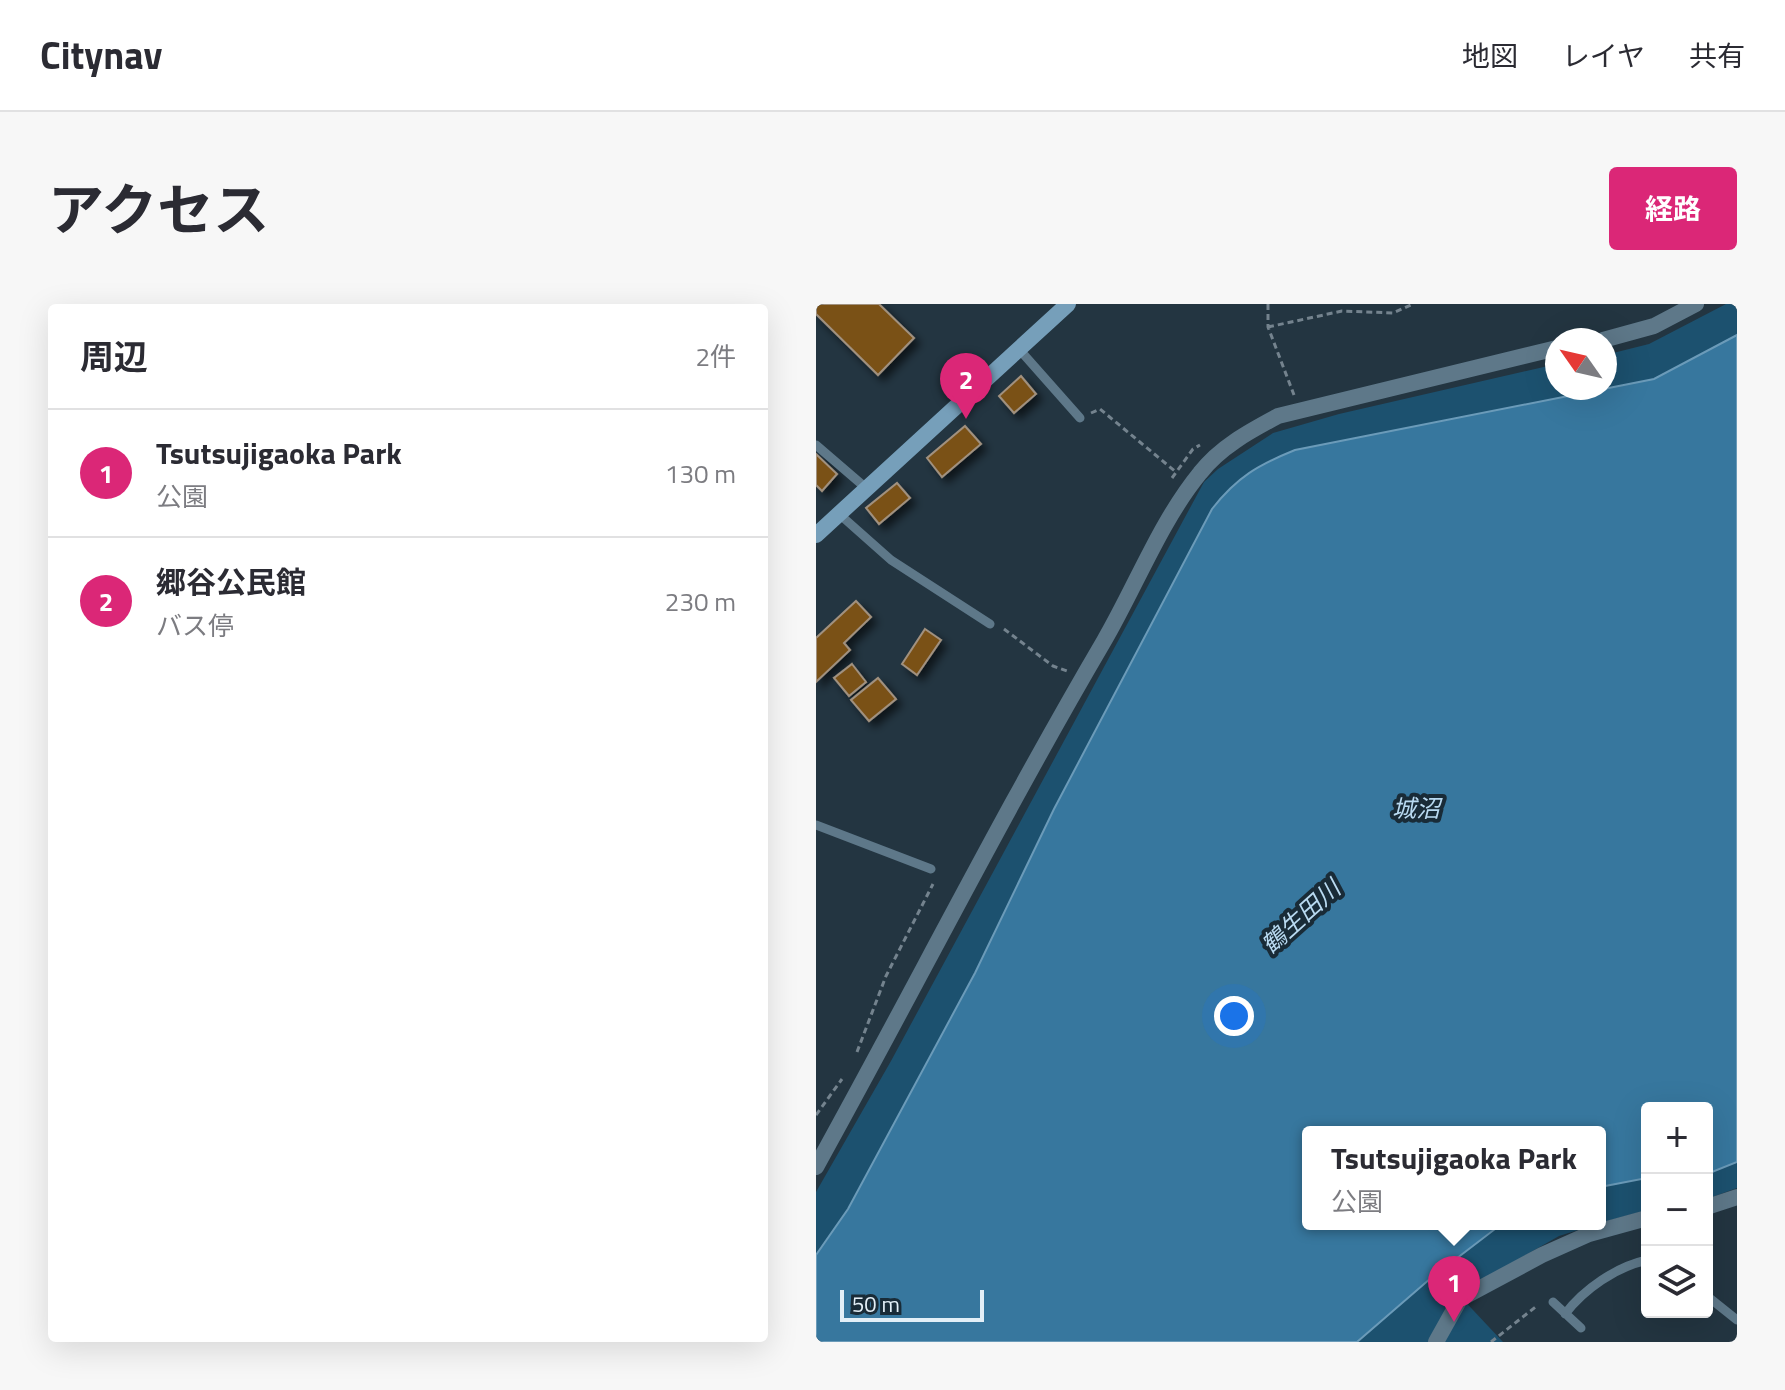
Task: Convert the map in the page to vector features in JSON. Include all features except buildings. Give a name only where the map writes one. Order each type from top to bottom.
[{"type":"street","points":[[816,535],[1068,304]]},
{"type":"street","points":[[1617,336],[1654,326],[1696,304]]},
{"type":"street","points":[[816,1167],[1081,679],[1179,504],[1201,472],[1220,452],[1278,416],[1545,351]]},
{"type":"street","points":[[1713,1205],[1737,1197]]},
{"type":"street","points":[[1606,1229],[1641,1220]]},
{"type":"street","points":[[1436,1342],[1460,1299],[1542,1255],[1604,1230]]},
{"type":"lane","points":[[1018,348],[1080,418]]},
{"type":"lane","points":[[816,445],[866,488]]},
{"type":"lane","points":[[838,513],[891,560],[990,624]]},
{"type":"lane","points":[[816,825],[931,869]]},
{"type":"lane","points":[[1565,1314],[1576,1299],[1625,1266],[1641,1262]]},
{"type":"lane","points":[[1713,1301],[1737,1320]]},
{"type":"lane","points":[[1553,1302],[1581,1328]]},
{"type":"path","points":[[1268,327],[1342,311],[1393,313],[1413,304]]},
{"type":"path","points":[[1080,418],[1100,409],[1176,472]]},
{"type":"path","points":[[990,624],[997,624],[1053,666],[1081,679]]},
{"type":"path","points":[[855,1057],[886,976],[932,888],[935,880],[931,869]]},
{"type":"path","points":[[816,1115],[849,1068]]},
{"type":"path","points":[[1491,1342],[1534,1306],[1553,1302]]},
{"type":"shaded area","points":[[1726,304],[1737,304],[1737,335],[1654,379],[1617,386],[1617,352],[1649,344]]},
{"type":"shaded area","points":[[1545,367],[1545,400],[1548,400],[1295,450],[1239,480],[1212,509],[1054,809],[975,973],[848,1209],[816,1255],[816,1192],[891,1061],[1204,482],[1218,469],[1273,433],[1339,414]]},
{"type":"shaded area","points":[[1737,1162],[1737,1188],[1713,1197],[1713,1172]]},
{"type":"shaded area","points":[[1641,1179],[1641,1212],[1606,1221],[1606,1186]]},
{"type":"shaded area","points":[[1494,1230],[1578,1230],[1559,1236],[1458,1294],[1503,1342],[1357,1342],[1431,1278]]},
{"type":"water","name":"城沼","points":[[1737,335],[1737,1162],[1713,1172],[1713,1102],[1641,1102],[1641,1179],[1606,1186],[1606,1126],[1302,1126],[1302,1230],[1494,1230],[1431,1278],[1357,1342],[816,1342],[816,1255],[848,1209],[975,973],[1054,809],[1212,509],[1221,498],[1249,473],[1295,450],[1548,400],[1617,400],[1617,386],[1654,379]]},
{"type":"place","name":"郷谷公民館","points":[[966,419]]},
{"type":"place","name":"Tsutsujigaoka Park","points":[[1454,1322]]},
{"type":"water label","name":"鶴生田川","points":[[1301,917]]}]
